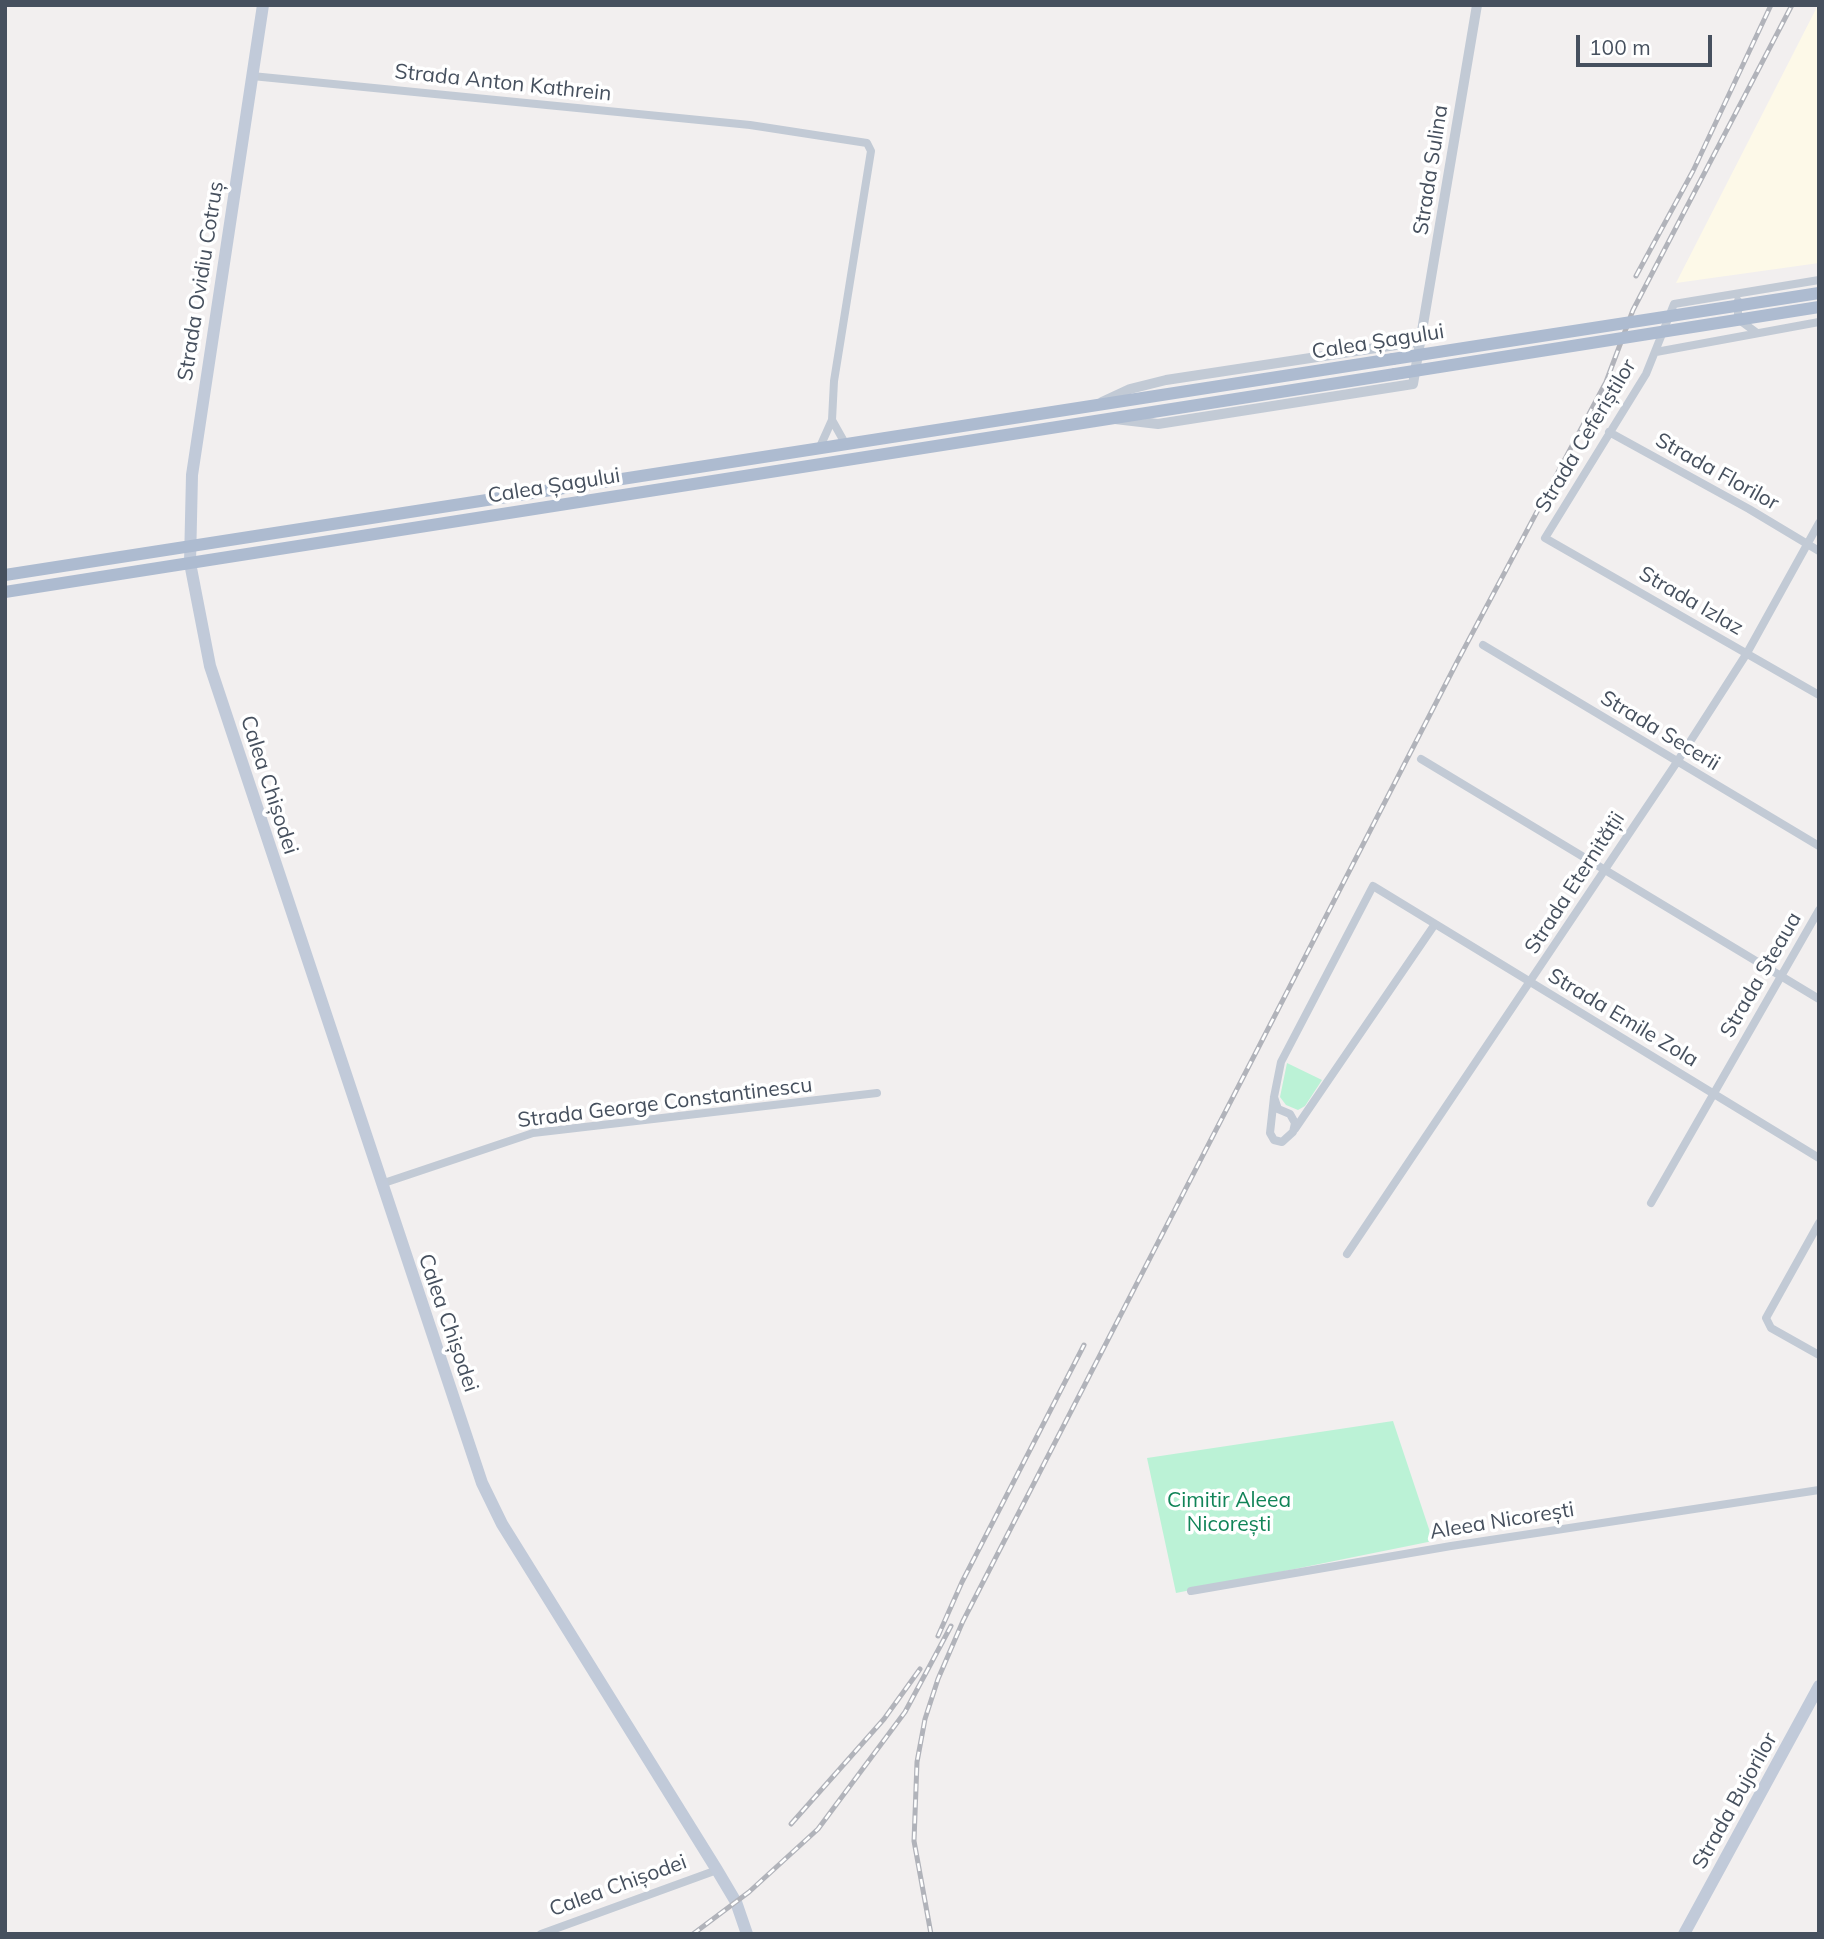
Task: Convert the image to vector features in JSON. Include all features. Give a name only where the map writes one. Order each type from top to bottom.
[{"type":"main road","name":"Strada Ovidiu Cotruș","points":[[190,563],[192,475],[263,5]]},
{"type":"main road","name":"Calea Șagului","points":[[5,575],[1819,293]]},
{"type":"main road","name":"Calea Șagului","points":[[5,592],[1819,307]]},
{"type":"main road","name":"Calea Chișodei","points":[[190,563],[210,666],[381,1184],[492,1505],[717,1870]]},
{"type":"main road","name":"Strada Bujorilor","points":[[1684,1934],[1819,1686]]},
{"type":"main road","points":[[717,1870],[736,1902],[747,1934]]},
{"type":"street","name":"Strada Sulina","points":[[1413,384],[1477,5]]},
{"type":"street","name":"Strada Anton Kathrein","points":[[252,76],[750,125],[867,143],[870,146],[834,381],[832,420]]},
{"type":"street","points":[[1656,352],[1674,304],[1819,280]]},
{"type":"street","points":[[1752,292],[1738,302],[1736,313],[1741,324],[1758,333]]},
{"type":"street","points":[[1656,352],[1819,322]]},
{"type":"street","name":"Calea Șagului","points":[[1094,406],[1130,389],[1166,380],[1422,341]]},
{"type":"street","name":"Strada Ceferiștilor","points":[[1545,538],[1646,374],[1656,352]]},
{"type":"street","name":"Calea Șagului","points":[[1109,418],[1132,423],[1158,424],[1413,384]]},
{"type":"street","points":[[832,420],[846,444]]},
{"type":"street","points":[[819,449],[832,420]]},
{"type":"street","name":"Strada Florilor","points":[[1609,432],[1819,551]]},
{"type":"street","name":"Strada Eternității","points":[[1347,1254],[1677,762],[1746,653],[1819,523]]},
{"type":"street","name":"Strada Izlaz","points":[[1545,538],[1819,695]]},
{"type":"street","name":"Strada Secerii","points":[[1483,645],[1819,846]]},
{"type":"street","points":[[1421,759],[1819,999]]},
{"type":"street","name":"Strada Emile Zola","points":[[1274,1097],[1286,1051],[1373,886],[1819,1158]]},
{"type":"street","name":"Strada Steaua","points":[[1651,1203],[1819,910]]},
{"type":"street","points":[[1274,1097],[1270,1135],[1277,1142],[1285,1141],[1435,924]]},
{"type":"street","name":"Strada George Constantinescu","points":[[381,1184],[533,1133],[877,1093]]},
{"type":"street","points":[[1274,1097],[1276,1108],[1299,1117],[1305,1114]]},
{"type":"street","points":[[1270,1122],[1275,1115],[1287,1113]]},
{"type":"street","points":[[1287,1113],[1295,1121],[1294,1131]]},
{"type":"street","points":[[1819,1223],[1767,1315],[1771,1328],[1819,1355]]},
{"type":"street","name":"Aleea Nicorești","points":[[1191,1591],[1451,1546],[1819,1490]]},
{"type":"street","name":"Calea Chișodei","points":[[541,1934],[717,1870]]},
{"type":"shaded area","points":[[1818,5],[1819,263],[1676,283]]},
{"type":"green space","points":[[1287,1063],[1322,1080],[1305,1106],[1298,1110],[1286,1105],[1280,1097]]},
{"type":"green space","name":"Cimitir Aleea Nicorești","points":[[1393,1421],[1433,1541],[1176,1593],[1147,1458]]},
{"type":"railway","points":[[1636,276],[1693,171],[1771,5]]},
{"type":"railway","points":[[931,1934],[914,1841],[917,1762],[925,1719],[938,1679],[963,1621],[1457,662],[1606,382],[1633,310],[1792,5]]},
{"type":"railway","points":[[938,1636],[962,1582],[1084,1345]]},
{"type":"railway","points":[[693,1934],[749,1892],[818,1829],[905,1712],[951,1626]]},
{"type":"railway","points":[[791,1824],[884,1719],[920,1669]]}]
